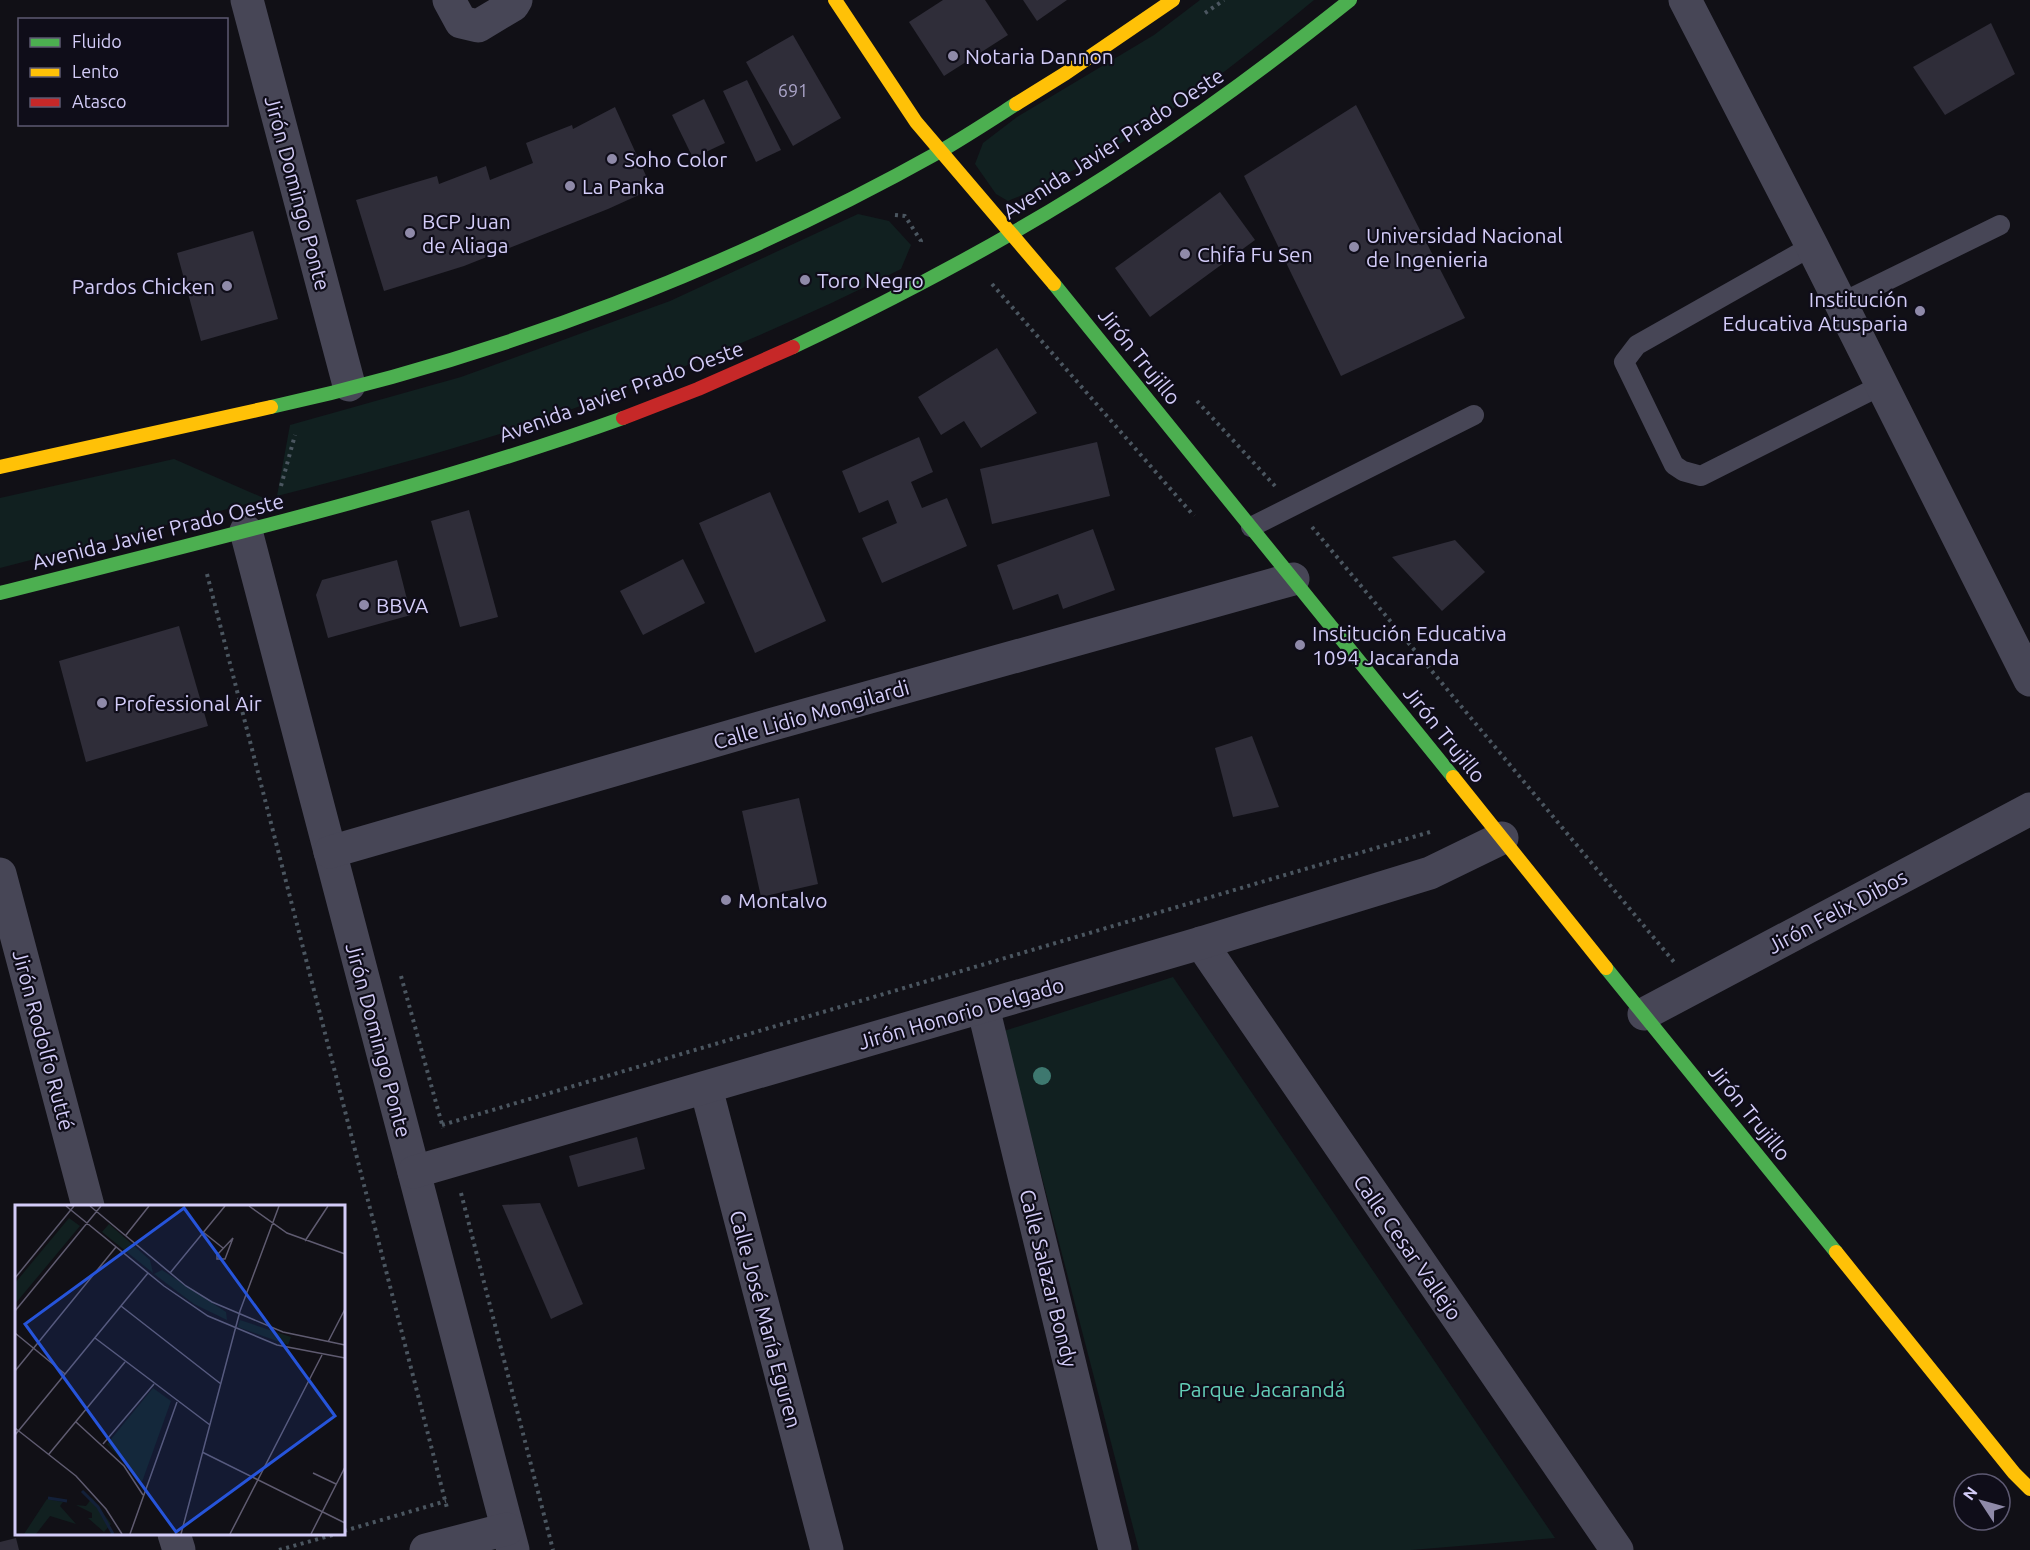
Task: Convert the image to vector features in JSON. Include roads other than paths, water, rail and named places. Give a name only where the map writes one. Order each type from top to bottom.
[{"type":"main road","name":"Jirón Trujillo","points":[[835,0],[916,122],[1014,234],[2014,1473],[2030,1489]]},
{"type":"main road","points":[[0,467],[307,399],[504,344],[620,302],[734,254],[863,192],[940,151],[1066,73],[1146,9],[1173,0]]},
{"type":"main road","name":"Avenida Javier Prado Oeste","points":[[0,593],[402,489],[669,400],[803,344],[1014,234],[1119,170],[1225,96],[1305,37],[1350,0]]},
{"type":"street","name":"Jirón Domingo Ponte","points":[[247,0],[349,386]]},
{"type":"street","points":[[449,0],[461,22],[478,26],[513,5],[516,0]]},
{"type":"street","points":[[1685,0],[1841,303],[2030,680]]},
{"type":"street","name":"Jirón Domingo Ponte","points":[[257,528],[330,852],[510,1539]]},
{"type":"street","name":"Calle Lidio Mongilardi","points":[[330,852],[759,728],[1293,579]]},
{"type":"street","name":"Jirón Felix Dibos","points":[[1644,1014],[2030,809]]},
{"type":"street","name":"Jirón Honorio Delgado","points":[[414,1172],[1202,943],[1430,873],[1502,838]]},
{"type":"street","name":"Jirón Rodolfo Rutté","points":[[0,874],[88,1205]]},
{"type":"street","name":"Calle Cesar Vallejo","points":[[1202,943],[1617,1550]]},
{"type":"street","name":"Calle Salazar Bondy","points":[[982,1007],[1115,1550]]},
{"type":"street","name":"Calle José María Eguren","points":[[706,1088],[827,1550]]},
{"type":"street","points":[[175,1535],[179,1550]]},
{"type":"street","points":[[441,1546],[510,1539]]},
{"type":"lane","points":[[1841,303],[2000,225]]},
{"type":"lane","points":[[1812,246],[1637,345],[1628,354],[1624,363],[1674,465],[1683,471],[1701,476],[1882,386]]},
{"type":"lane","points":[[1251,527],[1474,415]]},
{"type":"place","name":"Notaria Dannon","points":[[953,56]]},
{"type":"place","name":"Soho Color","points":[[612,159]]},
{"type":"place","name":"La Panka","points":[[570,186]]},
{"type":"place","name":"BCP Juan de Aliaga","points":[[410,233]]},
{"type":"place","name":"Universidad Nacional de Ingenieria","points":[[1354,247]]},
{"type":"place","name":"Chifa Fu Sen","points":[[1185,254]]},
{"type":"place","name":"Toro Negro","points":[[805,280]]},
{"type":"place","name":"Pardos Chicken","points":[[227,286]]},
{"type":"place","name":"Institución Educativa Atusparia","points":[[1920,311]]},
{"type":"place","name":"BBVA","points":[[364,605]]},
{"type":"place","name":"Institución Educativa 1094 Jacaranda","points":[[1300,645]]},
{"type":"place","name":"Professional Air","points":[[102,703]]},
{"type":"place","name":"Montalvo","points":[[726,900]]},
{"type":"park label","name":"Parque Jacarandá","points":[[1262,1389]]}]
